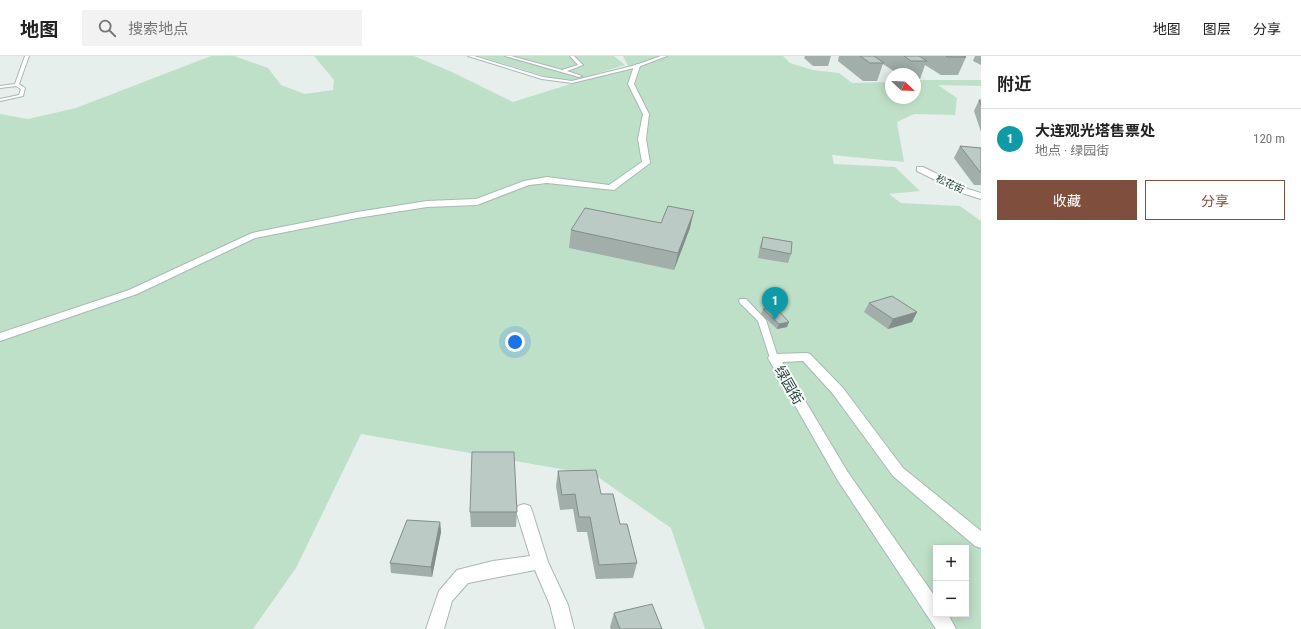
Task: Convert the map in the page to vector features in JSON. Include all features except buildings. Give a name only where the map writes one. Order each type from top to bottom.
[{"type":"street","points":[[0,337],[133,292],[252,236],[357,215],[427,204],[477,202],[527,183],[547,180],[610,188],[646,163],[642,139],[646,114],[631,84],[637,66]]},
{"type":"street","name":"松花街","points":[[920,170],[965,191],[981,196]]},
{"type":"street","name":"绿园街","points":[[933,610],[842,475],[774,358],[806,357],[838,391],[898,472],[981,541]]},
{"type":"street","points":[[524,511],[540,562],[559,605],[565,629]]},
{"type":"street","points":[[429,629],[436,629],[445,597],[463,576],[493,569],[540,562]]},
{"type":"street","name":"绿园街","points":[[938,617],[947,629]]},
{"type":"lane","points":[[17,85],[27,56]]},
{"type":"lane","points":[[470,56],[543,78],[572,82],[637,66],[665,56]]},
{"type":"lane","points":[[488,58],[495,56]]},
{"type":"lane","points":[[507,56],[580,76]]},
{"type":"lane","points":[[506,64],[529,56]]},
{"type":"lane","points":[[549,76],[581,64],[572,56]]},
{"type":"lane","points":[[0,87],[17,85],[23,88],[21,96],[0,100]]},
{"type":"lane","points":[[743,301],[762,320],[774,358]]},
{"type":"green space","points":[[211,56],[234,56],[268,68],[281,85],[305,94],[333,90],[334,80],[314,56],[414,56],[452,72],[513,102],[628,66],[623,56],[783,56],[790,63],[813,70],[839,73],[852,83],[885,82],[885,104],[921,104],[921,80],[981,80],[981,86],[938,85],[957,98],[955,115],[914,114],[897,122],[904,162],[832,155],[834,164],[895,167],[920,191],[889,194],[901,203],[960,206],[981,221],[981,629],[705,629],[671,528],[595,475],[361,434],[296,568],[253,629],[0,629],[0,114],[28,119],[76,108]]},
{"type":"green space","points":[[478,56],[614,56],[625,65],[573,81],[551,78]]},
{"type":"place","name":"大连观光塔售票处","points":[[775,320]]}]
